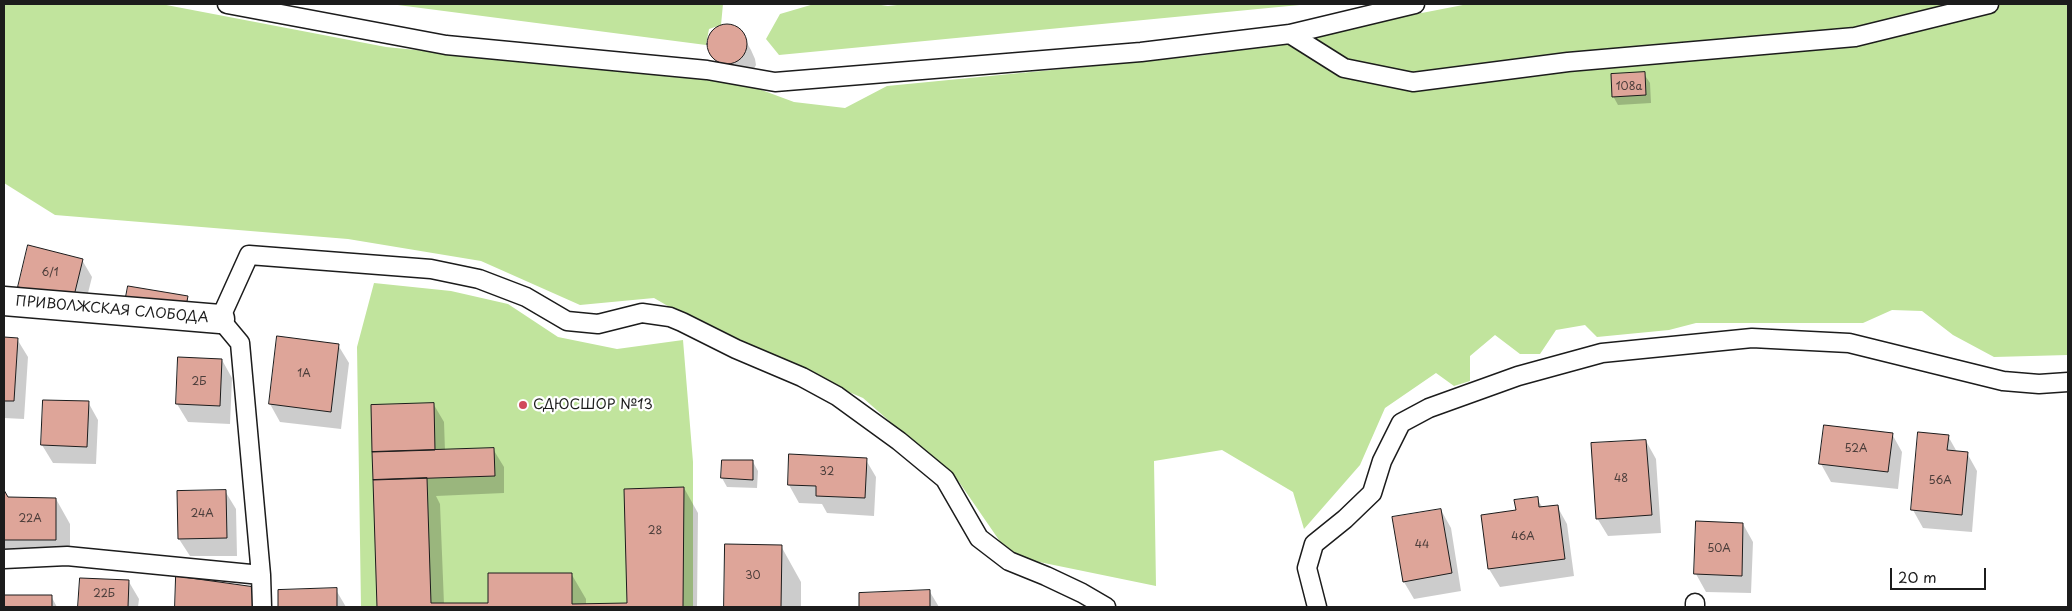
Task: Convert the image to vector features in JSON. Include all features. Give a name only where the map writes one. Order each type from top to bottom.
[{"type":"street","name":"ПРИВОЛЖСКАЯ СЛОБОДА","points":[[4,301],[220,319]]},
{"type":"lane","points":[[228,4],[446,44],[707,70],[775,82],[1141,52],[1290,34],[1415,4]]},
{"type":"lane","points":[[1290,34],[1344,68],[1413,82],[1568,62],[1855,37],[1989,4]]},
{"type":"lane","points":[[262,607],[261,575],[240,343],[220,319],[249,255],[431,269],[479,279],[526,297],[567,321],[598,324],[642,313],[670,317],[766,362],[802,376],[837,396],[899,441],[945,479],[979,538],[1008,561],[1073,588],[1106,607]]},
{"type":"lane","points":[[1317,607],[1307,568],[1314,544],[1345,519],[1372,493],[1382,461],[1401,423],[1429,408],[1518,376],[1602,353],[1752,338],[1849,343],[2003,381],[2038,384],[2068,382]]},
{"type":"lane","points":[[4,559],[67,556],[261,575]]},
{"type":"green space","points":[[4,4],[161,4],[386,47],[740,82],[794,102],[845,108],[887,86],[1206,55],[1468,4],[2068,4],[2068,355],[1994,357],[1953,335],[1922,311],[1892,310],[1863,323],[1696,323],[1669,330],[1597,337],[1585,325],[1556,330],[1540,354],[1520,354],[1495,335],[1470,356],[1470,381],[1454,386],[1436,373],[1385,408],[1360,465],[1304,529],[1293,492],[1222,450],[1154,461],[1156,586],[1010,556],[959,482],[863,398],[725,339],[654,298],[580,305],[481,261],[348,239],[55,215],[4,183]]},
{"type":"green space","points":[[390,4],[723,4],[721,25],[709,29],[706,45]]},
{"type":"green space","points":[[814,4],[874,4],[888,6],[906,4],[1310,4],[779,55],[766,39],[780,14]]},
{"type":"green space","name":"СДЮСШОР №13","points":[[374,283],[451,291],[508,304],[558,337],[617,349],[683,340],[693,462],[693,607],[361,607],[357,347]]},
{"type":"building","points":[[727,24],[741,30],[747,44],[741,58],[727,64],[713,58],[707,44],[713,30]]},
{"type":"building","points":[[1645,72],[1646,95],[1612,97],[1611,74]]},
{"type":"building","points":[[28,245],[83,259],[73,300],[18,287]]},
{"type":"building","points":[[128,286],[188,296],[185,312],[125,302]]},
{"type":"building","points":[[277,336],[339,344],[331,412],[269,404]]},
{"type":"building","points":[[4,337],[18,338],[14,401],[4,401]]},
{"type":"building","points":[[178,357],[222,359],[220,406],[176,404]]},
{"type":"building","points":[[43,400],[89,401],[87,447],[41,445]]},
{"type":"building","points":[[434,403],[435,450],[372,452],[371,405]]},
{"type":"building","points":[[1824,425],[1893,433],[1888,472],[1819,464]]},
{"type":"building","points":[[1918,432],[1949,435],[1947,450],[1968,452],[1962,515],[1911,510]]},
{"type":"building","points":[[1646,440],[1652,515],[1596,519],[1591,443]]},
{"type":"building","points":[[494,448],[495,476],[373,480],[372,452]]},
{"type":"building","points":[[789,454],[867,458],[865,498],[816,496],[816,486],[788,485]]},
{"type":"building","points":[[722,460],[753,460],[753,480],[721,478]]},
{"type":"building","points":[[427,478],[431,603],[488,603],[488,573],[572,573],[572,604],[627,603],[624,489],[684,487],[683,607],[377,607],[373,480]]},
{"type":"building","points":[[4,490],[8,497],[56,498],[56,540],[4,540]]},
{"type":"building","points":[[226,490],[227,538],[178,539],[177,491]]},
{"type":"building","points":[[1538,497],[1539,507],[1558,505],[1565,559],[1488,569],[1481,515],[1516,510],[1514,500]]},
{"type":"building","points":[[1441,509],[1452,573],[1403,582],[1392,517]]},
{"type":"building","points":[[1696,521],[1743,523],[1742,576],[1694,574]]},
{"type":"building","points":[[725,544],[782,545],[781,607],[724,607]]},
{"type":"building","points":[[176,576],[255,587],[254,607],[175,607]]},
{"type":"building","points":[[80,578],[129,580],[128,607],[78,607]]},
{"type":"building","points":[[337,588],[337,607],[278,607],[278,590]]},
{"type":"building","points":[[930,590],[930,607],[859,607],[859,593]]},
{"type":"building","points":[[4,595],[52,595],[52,607],[4,607]]},
{"type":"place","name":"СДЮСШОР №13","points":[[523,405]]}]
